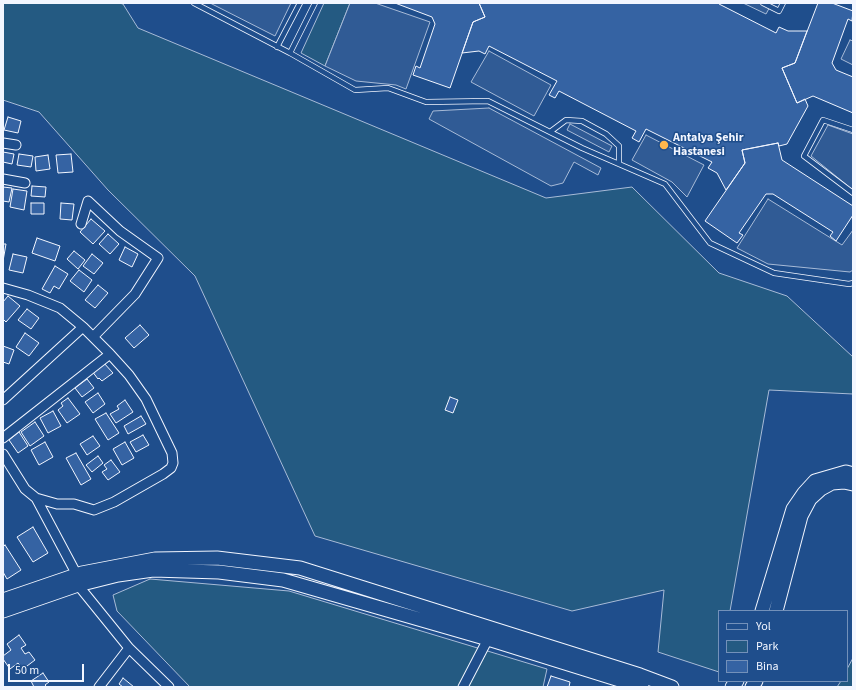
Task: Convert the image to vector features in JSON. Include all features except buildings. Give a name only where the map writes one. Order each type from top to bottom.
[{"type":"street","points":[[3,143],[16,145]]},
{"type":"street","points":[[3,179],[25,183]]},
{"type":"street","points":[[81,224],[88,201],[120,232],[158,258],[134,294],[94,337]]},
{"type":"street","points":[[3,288],[28,294],[60,308],[94,337],[130,375],[146,398],[172,453],[173,463],[171,468],[163,474],[114,502],[94,510],[74,504],[57,504],[36,498],[25,489],[3,454]]},
{"type":"street","points":[[3,400],[83,327]]},
{"type":"street","points":[[3,438],[110,354]]},
{"type":"street","points":[[762,610],[793,509],[804,493],[815,481],[846,472],[853,474]]},
{"type":"street","points":[[776,610],[801,516],[810,499],[821,489],[832,483],[844,482],[853,484]]},
{"type":"street","points":[[36,498],[78,580],[129,648],[169,687]]},
{"type":"street","points":[[3,600],[154,559],[217,558],[300,568],[633,673],[672,687]]},
{"type":"street","points":[[3,611],[78,580],[153,570],[219,572],[283,580],[488,639],[628,685],[642,687]]},
{"type":"street","points":[[463,687],[488,639]]},
{"type":"street","points":[[99,687],[129,648]]},
{"type":"lane","points":[[194,3],[290,53],[355,90],[388,88],[426,102],[488,101],[582,148],[665,184],[710,243],[774,273],[849,284],[853,283]]},
{"type":"lane","points":[[277,47],[300,3]]},
{"type":"lane","points":[[290,53],[315,3]]},
{"type":"lane","points":[[763,3],[779,11],[783,3]]},
{"type":"lane","points":[[550,132],[566,120],[582,120],[606,134],[619,146],[619,164]]},
{"type":"lane","points":[[853,130],[823,120],[804,156],[853,194]]},
{"type":"green space","points":[[3,3],[123,4],[138,28],[546,198],[632,187],[719,273],[787,296],[853,357],[853,394],[769,390],[730,610],[718,610],[718,672],[658,652],[664,590],[572,611],[315,536],[195,276],[108,190],[39,112],[3,100]]},
{"type":"green space","points":[[324,3],[350,3],[325,66],[301,53]]},
{"type":"green space","points":[[150,579],[289,591],[547,669],[543,687],[190,687],[117,611],[113,595]]},
{"type":"green space","points":[[853,658],[853,687],[837,687],[840,682],[848,682],[848,667]]},
{"type":"shaded area","points":[[210,3],[291,3],[275,36]]},
{"type":"shaded area","points":[[350,3],[375,3],[430,22],[406,89],[396,85],[356,81],[325,66]]},
{"type":"shaded area","points":[[743,3],[772,3],[766,14]]},
{"type":"shaded area","points":[[850,40],[853,41],[853,65],[841,59]]},
{"type":"shaded area","points":[[489,51],[551,85],[534,116],[471,82]]},
{"type":"shaded area","points":[[489,108],[601,168],[598,175],[574,162],[563,183],[551,186],[429,119],[433,111]]},
{"type":"shaded area","points":[[570,124],[612,146],[609,152],[567,130]]},
{"type":"shaded area","points":[[828,125],[853,134],[853,190],[811,156]]},
{"type":"shaded area","points":[[646,135],[704,165],[687,197],[672,182],[632,160]]},
{"type":"shaded area","points":[[768,199],[842,245],[853,230],[853,270],[850,272],[768,264],[737,248]]},
{"type":"place","name":"Antalya Şehir Hastanesi","points":[[664,145]]}]
